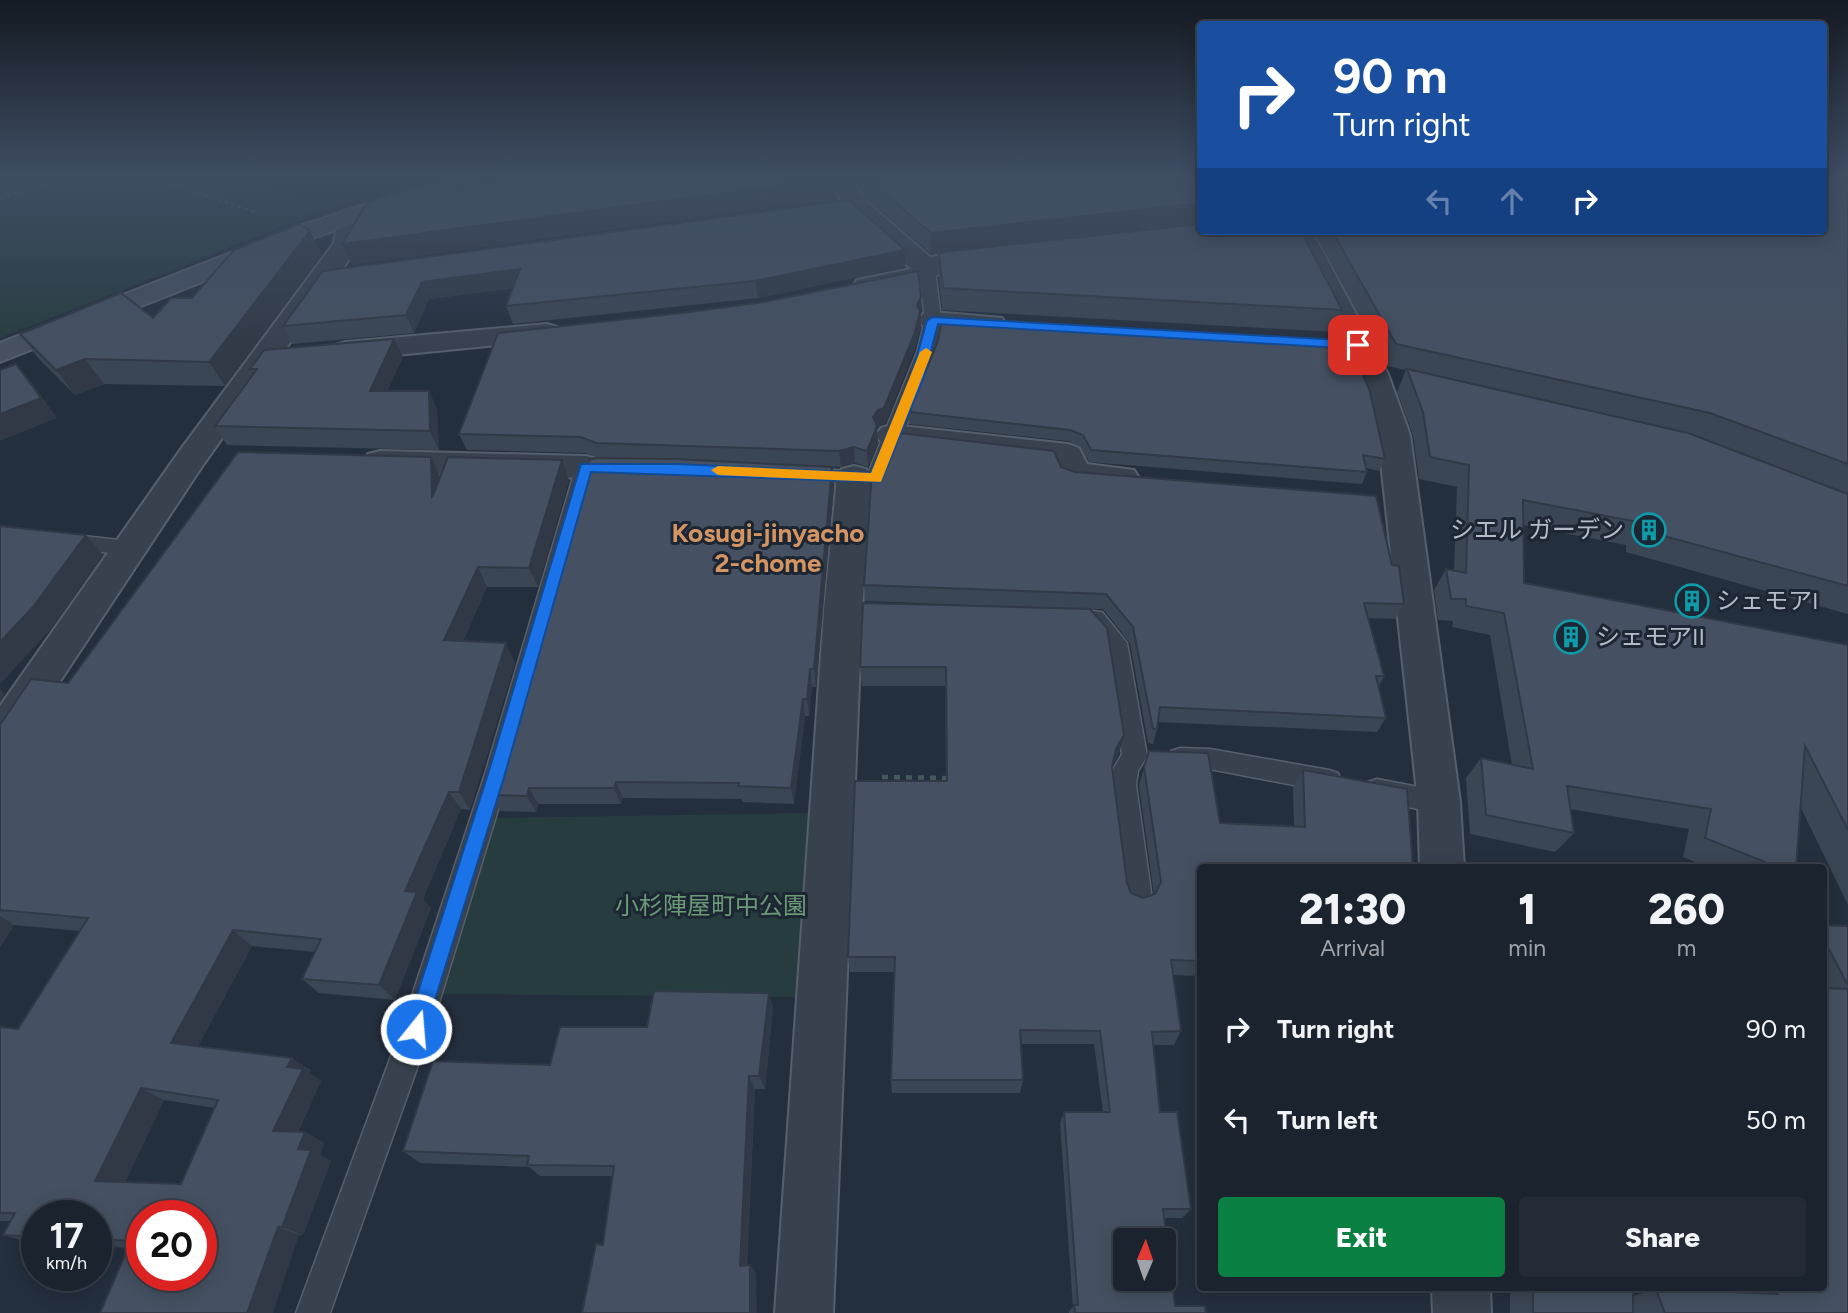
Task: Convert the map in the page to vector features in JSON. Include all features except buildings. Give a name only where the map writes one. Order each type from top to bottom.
[{"type":"street","points":[[0,353],[293,236]]},
{"type":"street","points":[[0,739],[192,457],[318,280],[347,244],[348,236]]},
{"type":"street","points":[[890,236],[927,270]]},
{"type":"street","points":[[1301,236],[1394,435],[1388,500],[1439,802],[1442,864]]},
{"type":"street","points":[[838,292],[918,276],[935,264],[1014,254]]},
{"type":"street","points":[[318,280],[358,274]]},
{"type":"street","points":[[933,320],[1015,325]]},
{"type":"street","points":[[264,358],[575,330]]},
{"type":"street","points":[[1354,354],[1412,383]]},
{"type":"street","points":[[892,435],[1068,455],[1073,474],[1155,481]]},
{"type":"street","points":[[192,457],[233,458]]},
{"type":"street","points":[[355,461],[586,467]]},
{"type":"street","points":[[804,1313],[834,776],[857,612],[854,477]]},
{"type":"street","points":[[1461,1291],[1462,1313]]},
{"type":"lane","points":[[786,474],[876,478],[918,377],[933,320],[927,270]]},
{"type":"lane","points":[[313,1313],[416,1029],[496,774],[586,467],[625,468]]},
{"type":"lane","points":[[0,534],[129,548]]},
{"type":"lane","points":[[1066,617],[1094,618],[1116,643],[1135,757],[1126,768],[1123,785],[1138,899]]},
{"type":"lane","points":[[1135,757],[1210,759],[1439,802]]},
{"type":"path","points":[[834,776],[956,778]]},
{"type":"green space","points":[[0,236],[257,236],[0,338]]},
{"type":"green space","name":"小杉陣屋町中公園","points":[[810,813],[796,997],[435,994],[495,818]]},
{"type":"slow traffic","points":[[718,470],[876,478],[926,352]]},
{"type":"place","name":"シエル ガーデン","points":[[1649,530]]},
{"type":"place","name":"シェモアI","points":[[1692,601]]},
{"type":"place","name":"シェモアII","points":[[1571,637]]},
{"type":"district","name":"Kosugi-jinyacho 2-chome","points":[[768,548]]},
{"type":"route","points":[[416,1029],[496,774],[586,467],[678,468],[876,478],[918,377],[933,320],[1358,345]]}]
